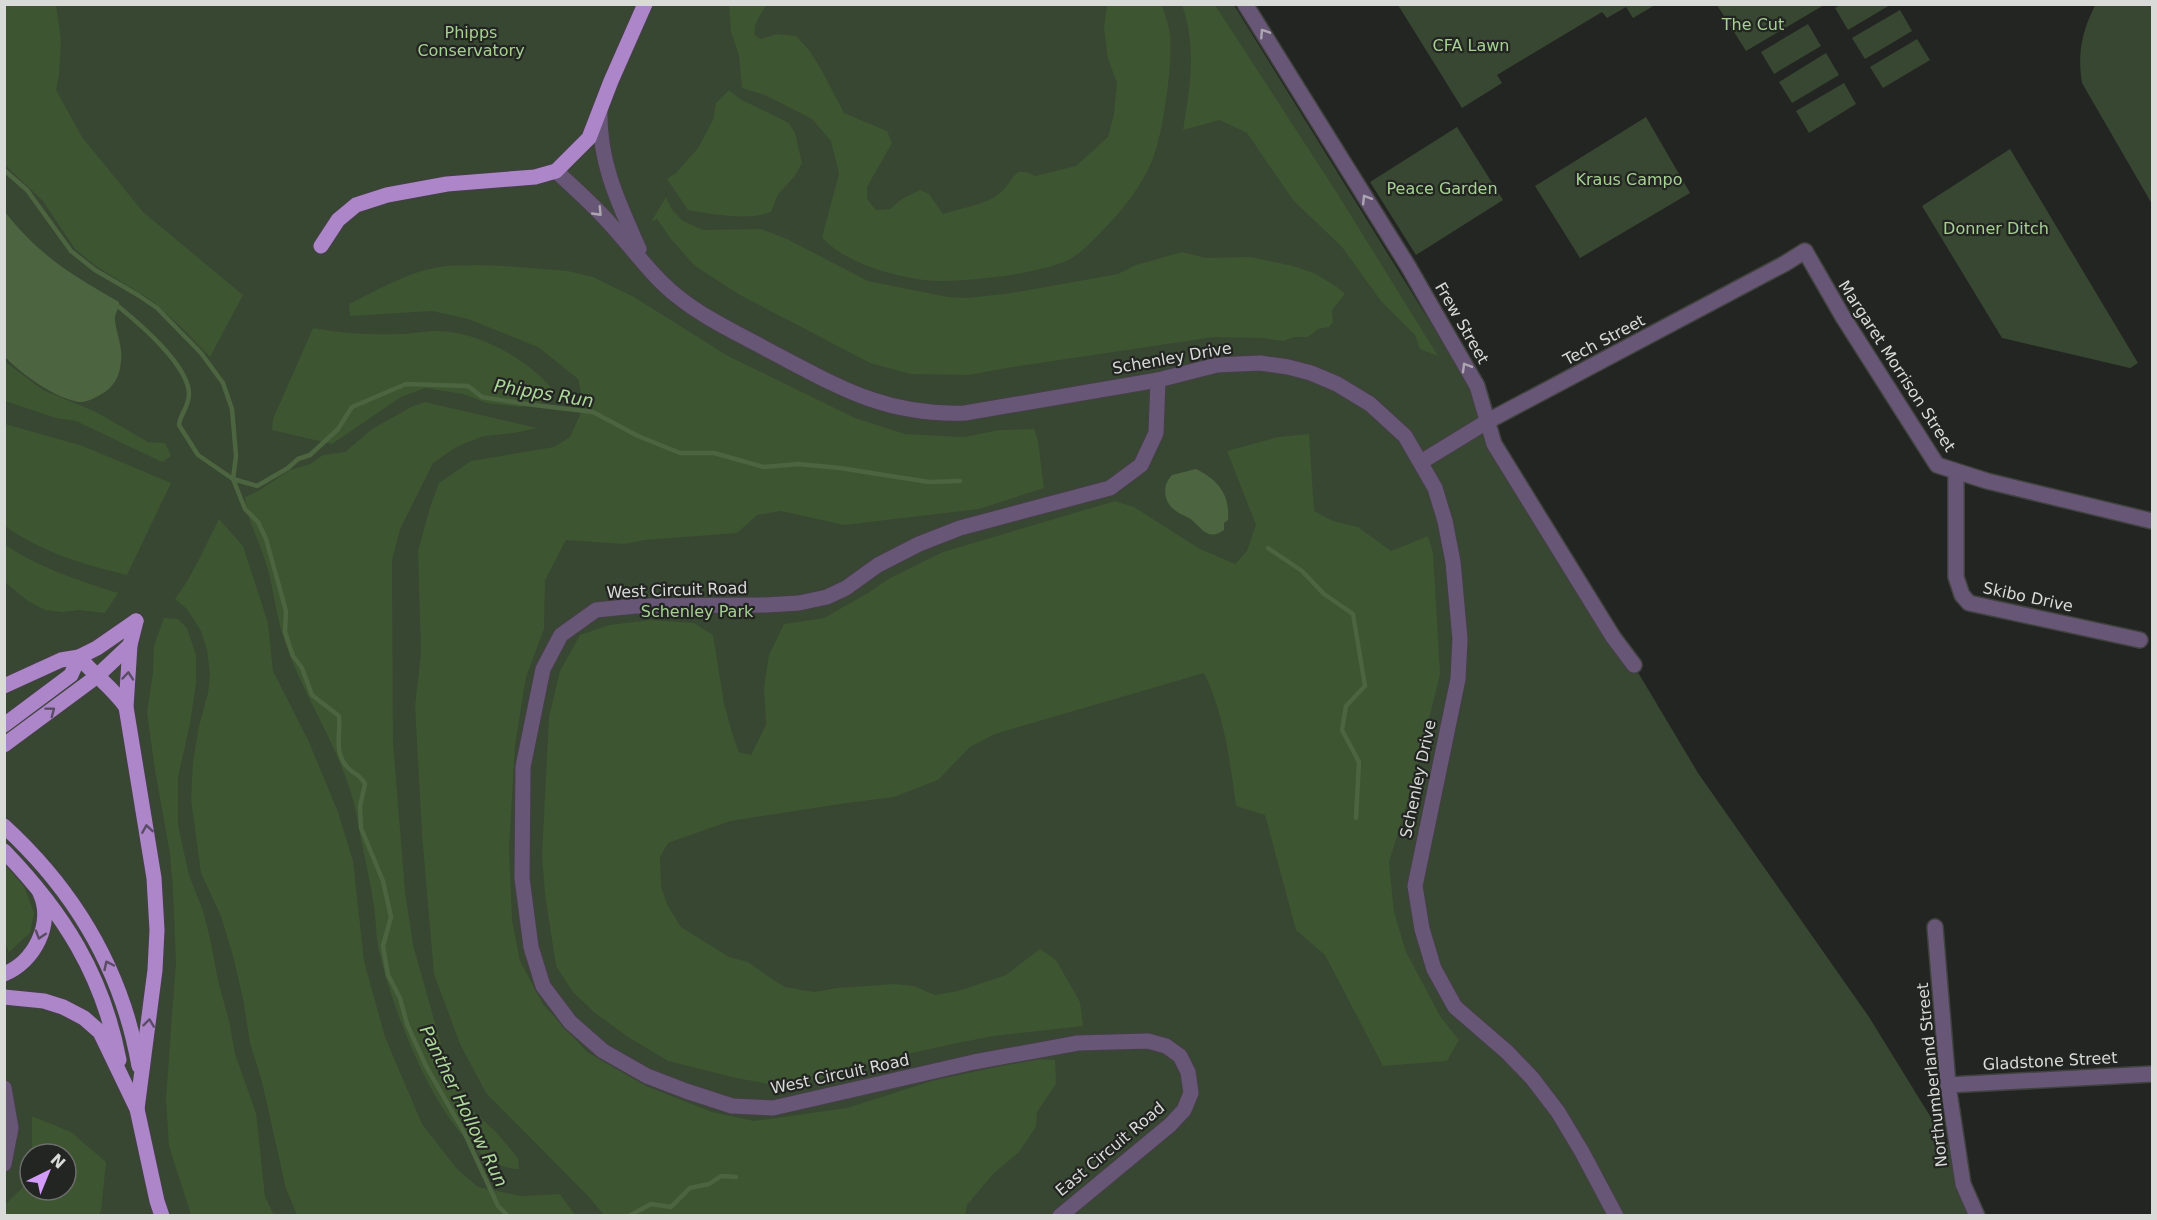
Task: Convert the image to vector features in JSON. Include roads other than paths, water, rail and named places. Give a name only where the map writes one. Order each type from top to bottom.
[{"type":"main road","name":"Schenley Drive","points":[[556,171],[589,138],[645,4]]},
{"type":"main road","points":[[321,246],[338,220],[357,205],[387,195],[447,184],[535,177],[556,171]]},
{"type":"main road","points":[[4,686],[61,660],[79,657],[111,640],[136,621],[130,645],[126,707],[154,878],[157,930],[155,970],[137,1108]]},
{"type":"main road","points":[[4,745],[96,677],[130,645]]},
{"type":"main road","points":[[79,657],[96,677],[116,693],[126,707]]},
{"type":"main road","points":[[4,725],[71,675],[79,657]]},
{"type":"main road","points":[[4,826],[21,841],[60,885],[88,927],[107,962],[121,995],[134,1039],[141,1081]]},
{"type":"main road","points":[[4,851],[35,882],[58,913],[88,963],[114,1033],[122,1077]]},
{"type":"main road","points":[[4,974],[24,962],[39,942],[44,909],[43,900],[35,882]]},
{"type":"main road","points":[[4,997],[63,1007],[84,1018],[100,1032],[137,1108],[162,1215]]},
{"type":"street","name":"Frew Street","points":[[1245,4],[1408,266],[1473,378],[1494,444],[1612,637],[1634,665]]},
{"type":"street","name":"Schenley Drive","points":[[600,108],[600,131],[611,186],[646,266]]},
{"type":"street","name":"Schenley Drive","points":[[556,171],[611,225],[646,266],[677,296],[730,330],[861,396],[908,410],[938,414],[965,413],[1158,380],[1217,365],[1269,364],[1311,373],[1337,384],[1370,404],[1405,436],[1435,488],[1445,521],[1453,561],[1460,639],[1458,679],[1415,885],[1422,929],[1434,969],[1455,1007],[1507,1052],[1532,1078],[1582,1152],[1616,1215]]},
{"type":"street","name":"Tech Street","points":[[1421,462],[1488,421],[1753,281],[1805,251]]},
{"type":"street","name":"Margaret Morrison Street","points":[[1805,251],[1843,317],[1937,465],[1956,472],[2152,521]]},
{"type":"street","name":"West Circuit Road","points":[[1158,380],[1156,433],[1141,465],[1110,488],[960,528],[919,544],[827,597],[799,603],[766,605],[636,606],[596,610],[561,635],[543,669],[523,767],[522,878],[531,947],[543,986],[570,1022],[603,1051],[647,1076],[686,1091],[732,1106],[773,1108],[974,1062],[1078,1043],[1126,1040],[1148,1041],[1166,1046],[1180,1056],[1188,1072],[1191,1093],[1184,1110]]},
{"type":"street","name":"Skibo Drive","points":[[1956,472],[1956,577],[1962,596],[1970,603],[2140,640]]},
{"type":"street","name":"Northumberland Street","points":[[1935,927],[1948,1085],[1963,1184],[1977,1215]]},
{"type":"street","name":"Gladstone Street","points":[[1948,1085],[2152,1074]]},
{"type":"street","points":[[4,1088],[11,1128],[4,1164]]},
{"type":"street","name":"East Circuit Road","points":[[1059,1215],[1170,1125],[1184,1110]]},
{"type":"waterway","name":"Panther Hollow Run","points":[[4,170],[27,190],[71,251],[95,270],[157,308],[201,353],[223,383],[232,409],[236,456],[233,479],[245,509],[258,522],[266,539],[286,611],[285,632],[293,656],[302,668],[312,695],[339,716],[339,750],[343,762],[365,784],[360,806],[361,828],[383,881],[391,917],[383,946],[388,975],[400,998],[407,1024],[426,1066],[465,1134],[498,1206],[508,1216]]},
{"type":"waterway","name":"Phipps Run","points":[[119,307],[162,346],[181,371],[189,394],[188,403],[179,425],[198,455],[233,479],[257,486],[288,468],[298,459],[310,455],[338,429],[352,407],[406,384],[468,386],[482,397],[593,412],[638,436],[680,453],[714,453],[764,467],[798,464],[929,482],[960,481]]},
{"type":"waterway","points":[[1268,548],[1302,571],[1324,594],[1353,614],[1365,686],[1346,706],[1342,730],[1359,762],[1356,818]]},
{"type":"waterway","points":[[629,1216],[651,1204],[671,1207],[690,1188],[709,1184],[721,1176],[736,1177]]},
{"type":"park label","name":"The Cut","points":[[1753,24]]},
{"type":"park label","name":"Phipps Conservatory","points":[[471,41]]},
{"type":"park label","name":"CFA Lawn","points":[[1471,45]]},
{"type":"park label","name":"Kraus Campo","points":[[1629,179]]},
{"type":"park label","name":"Peace Garden","points":[[1442,188]]},
{"type":"park label","name":"Donner Ditch","points":[[1996,228]]},
{"type":"park label","name":"Schenley Park","points":[[697,611]]}]
